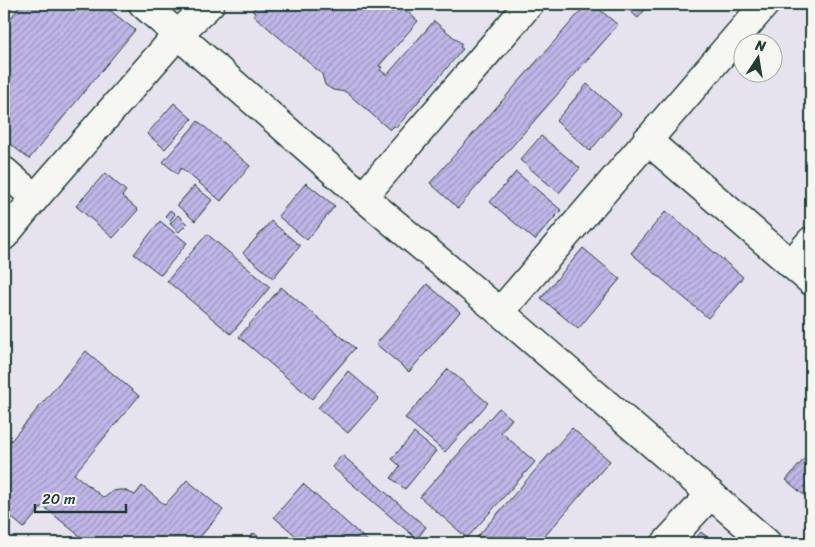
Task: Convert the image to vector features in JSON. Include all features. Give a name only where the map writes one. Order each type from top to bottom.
[{"type":"street","points":[[143,4],[363,197],[500,312],[767,543]]},
{"type":"street","points":[[4,236],[178,34],[210,4]]},
{"type":"street","points":[[363,197],[529,4]]},
{"type":"street","points":[[500,312],[765,4]]},
{"type":"street","points":[[647,140],[811,281]]},
{"type":"street","points":[[4,171],[35,198]]},
{"type":"street","points":[[791,264],[811,241]]},
{"type":"street","points":[[666,543],[711,494]]},
{"type":"building","points":[[4,4],[15,4],[4,17]]},
{"type":"building","points":[[22,4],[102,4],[135,30],[29,159],[4,139],[4,26]]},
{"type":"building","points":[[259,4],[338,4],[342,8],[345,4],[398,4],[418,21],[379,66],[382,67],[380,70],[387,75],[434,21],[462,44],[460,47],[463,49],[396,128],[394,126],[390,130],[346,92],[333,90],[325,85],[322,74],[253,15],[255,13],[252,11]]},
{"type":"building","points":[[587,4],[593,4],[618,25],[458,208],[430,183]]},
{"type":"building","points":[[622,4],[650,4],[638,18]]},
{"type":"building","points":[[587,84],[621,114],[590,151],[556,121]]},
{"type":"building","points":[[174,103],[192,119],[165,149],[147,134]]},
{"type":"building","points":[[198,121],[250,166],[221,201],[181,168],[177,174],[163,162]]},
{"type":"building","points":[[541,136],[580,168],[559,193],[520,160]]},
{"type":"building","points":[[516,172],[561,210],[535,240],[490,202]]},
{"type":"building","points":[[105,173],[126,191],[122,196],[138,210],[113,238],[76,206]]},
{"type":"building","points":[[306,183],[335,206],[307,240],[278,216]]},
{"type":"building","points":[[194,186],[212,200],[195,221],[177,205]]},
{"type":"building","points":[[170,210],[175,214],[170,221],[165,216]]},
{"type":"building","points":[[666,211],[743,277],[708,318],[631,253]]},
{"type":"building","points":[[178,215],[187,224],[179,232],[170,224]]},
{"type":"building","points":[[160,221],[187,243],[161,275],[134,254]]},
{"type":"building","points":[[271,221],[300,246],[273,278],[243,253]]},
{"type":"building","points":[[207,234],[270,287],[231,334],[167,281]]},
{"type":"building","points":[[583,248],[620,279],[578,329],[541,298]]},
{"type":"building","points":[[427,284],[460,312],[409,372],[376,344]]},
{"type":"building","points":[[281,287],[355,348],[312,399],[239,337]]},
{"type":"building","points":[[86,351],[139,396],[74,474],[104,498],[113,491],[119,490],[135,495],[142,486],[165,505],[187,480],[223,510],[195,543],[88,543],[43,506],[24,528],[4,511],[4,449]]},
{"type":"building","points":[[448,369],[488,403],[445,452],[405,418]]},
{"type":"building","points":[[348,371],[379,398],[348,433],[318,408]]},
{"type":"building","points":[[499,408],[512,419],[501,432],[535,462],[467,538],[420,497]]},
{"type":"building","points":[[572,428],[610,461],[539,543],[472,543]]},
{"type":"building","points":[[414,433],[436,451],[405,489],[391,478],[400,466],[392,459]]},
{"type":"building","points":[[811,451],[811,501],[786,480]]},
{"type":"building","points":[[342,455],[426,527],[417,539],[332,467]]},
{"type":"building","points":[[303,484],[370,543],[304,543],[274,517]]},
{"type":"building","points":[[701,532],[715,543],[692,543]]},
{"type":"building","points":[[254,533],[266,543],[245,543]]},
{"type":"building","points":[[545,536],[553,543],[539,543]]}]
